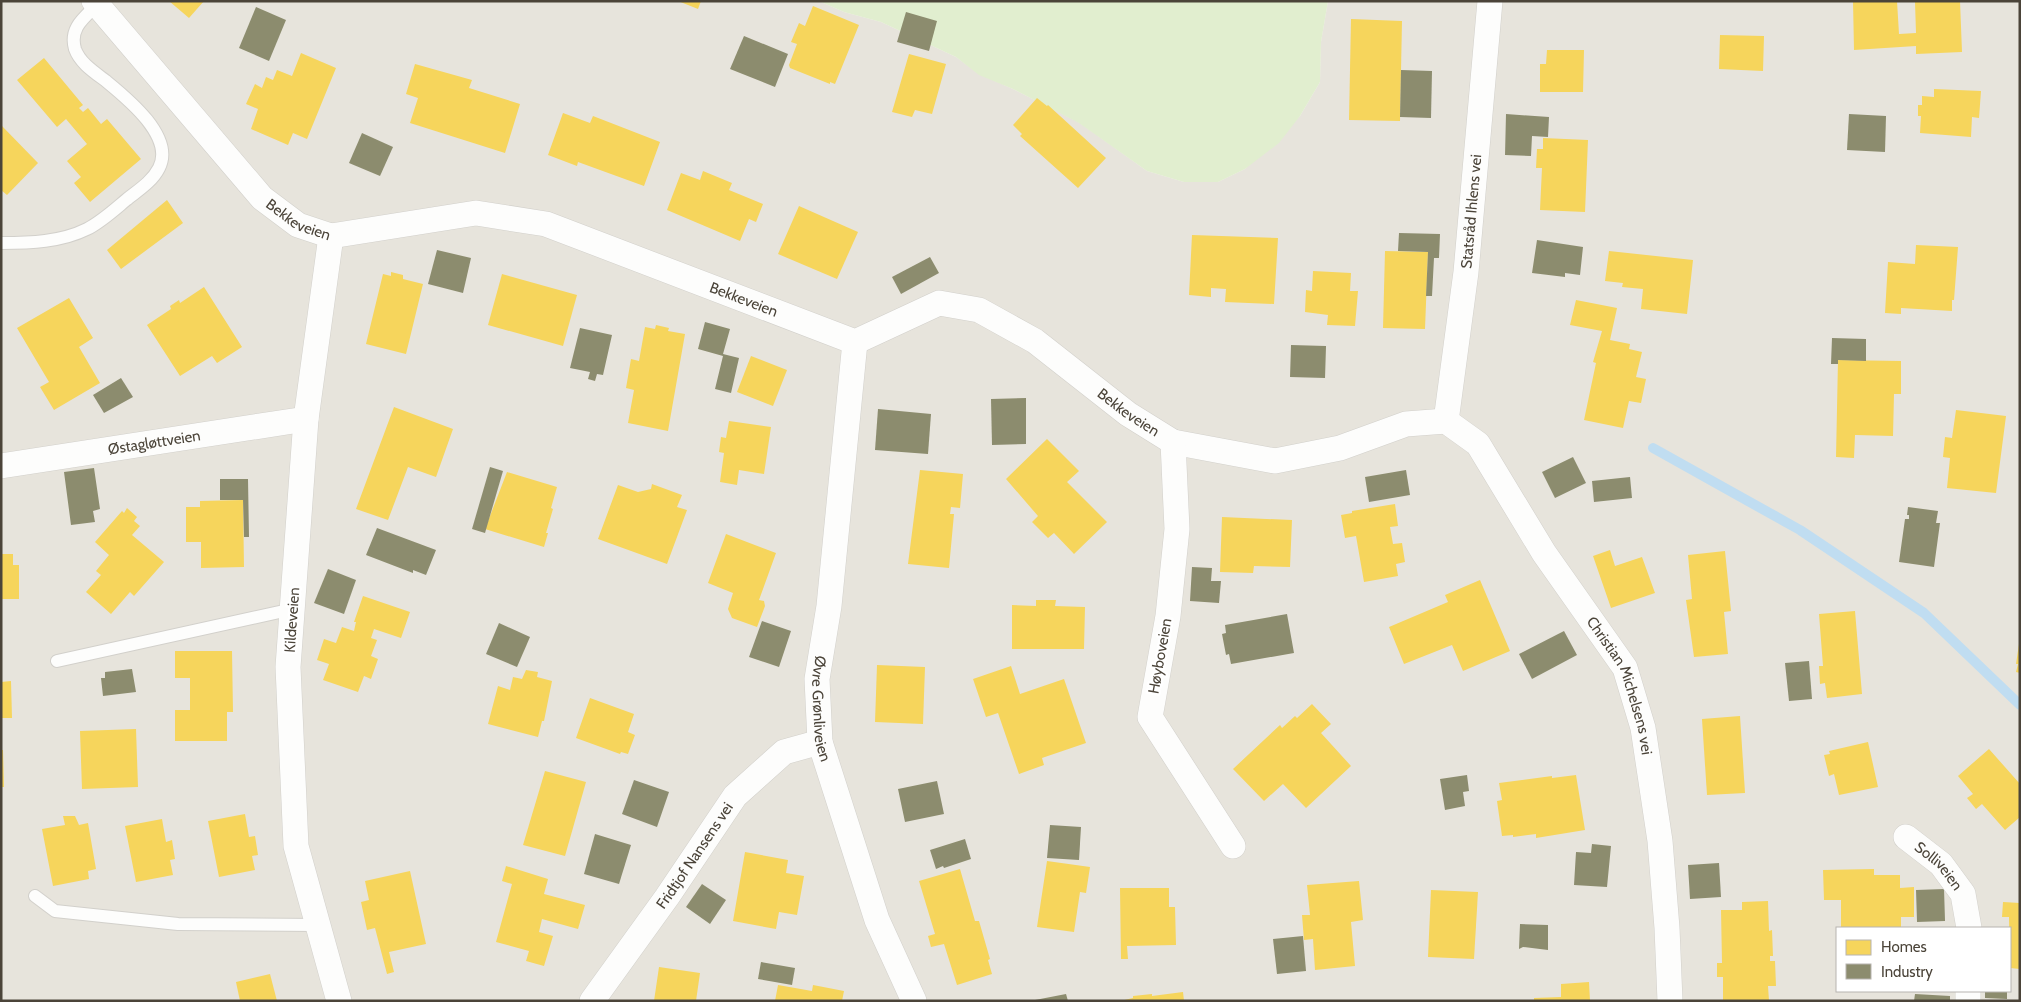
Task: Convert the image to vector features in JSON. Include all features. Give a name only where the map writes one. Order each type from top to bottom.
[{"type":"street","name":"Statsråd Ihlens vei","points":[[1446,422],[1466,272],[1490,1]]},
{"type":"street","name":"Bekkeveien","points":[[95,3],[262,198],[298,224],[331,236],[476,213],[546,224],[855,342],[939,303],[979,310],[1035,341],[1128,414],[1173,442],[1275,461],[1340,448],[1406,424],[1446,422]]},
{"type":"street","name":"Kildeveien","points":[[331,236],[306,419],[288,667],[296,846],[339,1001]]},
{"type":"street","name":"Øvre Grønliveien","points":[[855,342],[829,606],[817,679],[820,742],[877,920],[914,1001]]},
{"type":"street","name":"Østagløttveien","points":[[1,466],[306,419]]},
{"type":"street","name":"Christian Michelsens vei","points":[[1446,422],[1478,444],[1544,553],[1625,668],[1643,728],[1660,841],[1667,928],[1670,1001]]},
{"type":"street","name":"Høyboveien","points":[[1173,442],[1177,530],[1168,616],[1150,717],[1233,846]]},
{"type":"street","name":"Fridtjof Nansens vei","points":[[592,1001],[667,897],[735,796],[784,752],[820,742]]},
{"type":"street","name":"Solliveien","points":[[1906,837],[1941,864],[1963,894],[1969,927]]},
{"type":"lane","points":[[1,243],[58,239],[88,229],[102,220],[151,179],[159,168],[163,154],[162,144],[154,131],[137,109],[84,64],[77,53],[74,35],[76,26],[95,3]]},
{"type":"lane","points":[[57,661],[293,609]]},
{"type":"lane","points":[[35,896],[55,911],[178,924],[318,925]]},
{"type":"shaded area","points":[[1,1],[819,1],[844,12],[881,22],[956,57],[979,74],[1080,123],[1147,171],[1184,182],[1218,182],[1245,169],[1300,116],[1320,82],[1321,42],[1328,1],[2020,1],[2020,1001],[1,1001]]},
{"type":"green space","points":[[819,1],[1328,1],[1321,42],[1320,82],[1300,116],[1279,143],[1245,169],[1218,182],[1184,182],[1147,171],[1079,123],[1013,89],[979,75],[956,57],[881,22],[844,12]]},
{"type":"building: Homes","points":[[169,1],[204,1],[189,18]]},
{"type":"building: Homes","points":[[678,1],[701,1],[698,9]]},
{"type":"building: Homes","points":[[1853,1],[1897,1],[1899,34],[1916,33],[1915,2],[1960,1],[1962,52],[1916,54],[1916,46],[1854,50]]},
{"type":"building: Homes","points":[[813,6],[859,25],[835,84],[830,82],[830,84],[790,68],[789,65],[797,44],[791,42],[799,23],[805,26]]},
{"type":"building: Homes","points":[[1351,19],[1402,21],[1400,121],[1349,120]]},
{"type":"building: Homes","points":[[1720,35],[1764,36],[1763,71],[1719,69]]},
{"type":"building: Homes","points":[[1547,50],[1584,50],[1583,92],[1540,92],[1540,64],[1546,64]]},
{"type":"building: Homes","points":[[301,53],[336,68],[307,139],[293,133],[288,145],[251,129],[258,109],[246,104],[255,84],[262,88],[266,77],[273,80],[277,70],[292,76]]},
{"type":"building: Homes","points":[[909,54],[946,64],[932,114],[915,110],[912,117],[892,112]]},
{"type":"building: Homes","points":[[44,58],[83,105],[79,108],[83,112],[88,108],[101,124],[107,119],[141,159],[90,202],[74,183],[81,177],[67,161],[87,144],[66,119],[57,127],[17,80]]},
{"type":"building: Homes","points":[[415,64],[472,80],[469,88],[520,104],[505,153],[410,123],[418,98],[406,94]]},
{"type":"building: Homes","points":[[1934,89],[1981,91],[1979,118],[1972,117],[1971,137],[1920,133],[1921,116],[1918,116],[1918,105],[1922,105],[1922,96],[1934,97]]},
{"type":"building: Homes","points":[[1037,98],[1048,105],[1106,158],[1078,188],[1020,136],[1022,134],[1013,125]]},
{"type":"building: Homes","points":[[563,113],[590,123],[593,116],[660,142],[644,186],[578,162],[577,166],[548,155]]},
{"type":"building: Homes","points":[[1,125],[38,163],[7,195],[1,190]]},
{"type":"building: Homes","points":[[1543,138],[1588,140],[1585,212],[1540,210],[1542,168],[1536,168],[1537,149],[1543,149]]},
{"type":"building: Homes","points":[[703,171],[732,183],[729,190],[763,204],[756,222],[749,219],[740,241],[667,210],[681,173],[700,180]]},
{"type":"building: Homes","points":[[167,200],[183,223],[121,269],[107,250]]},
{"type":"building: Homes","points":[[799,206],[858,232],[837,279],[778,254]]},
{"type":"building: Homes","points":[[1192,235],[1278,238],[1274,304],[1225,302],[1226,289],[1211,288],[1211,297],[1189,295]]},
{"type":"building: Homes","points":[[1916,245],[1958,247],[1952,311],[1901,308],[1901,314],[1885,313],[1888,262],[1915,264]]},
{"type":"building: Homes","points":[[1385,251],[1428,252],[1425,329],[1383,328]]},
{"type":"building: Homes","points":[[1609,251],[1693,260],[1687,314],[1641,309],[1643,289],[1622,287],[1623,283],[1605,281]]},
{"type":"building: Homes","points":[[1313,271],[1351,273],[1350,291],[1358,291],[1355,326],[1327,325],[1328,315],[1305,312],[1306,290],[1312,291]]},
{"type":"building: Homes","points":[[391,272],[403,275],[403,279],[423,284],[406,354],[366,344],[383,274],[391,276]]},
{"type":"building: Homes","points":[[502,274],[577,295],[563,346],[488,325]]},
{"type":"building: Homes","points":[[204,287],[242,347],[217,363],[212,356],[180,376],[147,325],[171,309],[170,306],[179,300],[180,303]]},
{"type":"building: Homes","points":[[69,298],[93,338],[79,347],[100,383],[54,410],[40,387],[49,382],[17,328]]},
{"type":"building: Homes","points":[[1576,300],[1617,308],[1610,340],[1630,344],[1629,349],[1642,352],[1636,377],[1646,379],[1641,403],[1629,401],[1623,428],[1584,420],[1596,363],[1593,362],[1602,331],[1570,325]]},
{"type":"building: Homes","points":[[656,325],[669,328],[668,331],[685,334],[668,431],[628,423],[634,390],[626,388],[631,359],[639,361],[645,327],[655,329]]},
{"type":"building: Homes","points":[[751,356],[787,370],[773,406],[737,392]]},
{"type":"building: Homes","points":[[1838,360],[1901,361],[1901,394],[1894,394],[1893,436],[1855,435],[1854,458],[1836,457]]},
{"type":"building: Homes","points":[[394,407],[453,429],[436,477],[408,467],[388,520],[356,509]]},
{"type":"building: Homes","points":[[1956,410],[2006,416],[1996,493],[1947,488],[1950,458],[1943,457],[1945,437],[1952,438]]},
{"type":"building: Homes","points":[[729,421],[771,427],[764,474],[739,470],[737,485],[720,482],[724,453],[719,452],[721,437],[726,438]]},
{"type":"building: Homes","points":[[1047,439],[1079,471],[1067,482],[1107,522],[1074,554],[1054,533],[1048,538],[1032,522],[1038,516],[1006,479]]},
{"type":"building: Homes","points":[[920,470],[963,474],[960,508],[951,507],[950,514],[954,514],[949,568],[908,564]]},
{"type":"building: Homes","points":[[507,472],[557,487],[544,547],[485,529]]},
{"type":"building: Homes","points":[[652,484],[682,495],[677,507],[687,510],[667,564],[598,539],[618,485],[638,492],[651,489]]},
{"type":"building: Homes","points":[[243,500],[244,567],[201,568],[201,542],[186,542],[186,507],[200,507],[200,501]]},
{"type":"building: Homes","points":[[1395,504],[1398,526],[1390,527],[1393,544],[1402,543],[1405,562],[1396,564],[1398,576],[1364,582],[1356,536],[1345,538],[1341,515],[1352,513],[1352,511]]},
{"type":"building: Homes","points":[[127,508],[137,517],[134,521],[140,526],[132,535],[164,562],[134,596],[130,592],[111,614],[86,592],[101,575],[96,571],[109,555],[95,542],[122,511],[124,513]]},
{"type":"building: Homes","points":[[1222,517],[1292,520],[1290,567],[1254,566],[1253,573],[1220,572]]},
{"type":"building: Homes","points":[[726,534],[776,553],[759,600],[764,601],[765,606],[757,627],[732,618],[728,609],[733,593],[708,583]]},
{"type":"building: Homes","points":[[1610,550],[1615,566],[1642,557],[1655,593],[1611,608],[1593,556]]},
{"type":"building: Homes","points":[[1725,551],[1731,611],[1724,612],[1728,654],[1694,657],[1686,600],[1692,599],[1688,555]]},
{"type":"building: Homes","points":[[1,554],[13,554],[13,565],[19,565],[19,599],[1,599]]},
{"type":"building: Homes","points":[[1480,580],[1510,651],[1463,671],[1452,645],[1404,664],[1389,627],[1448,602],[1445,595]]},
{"type":"building: Homes","points":[[363,596],[410,612],[401,638],[374,629],[371,638],[377,640],[371,656],[378,659],[371,679],[364,676],[358,692],[323,680],[329,664],[317,660],[324,639],[336,643],[342,627],[354,631],[356,622],[354,622]]},
{"type":"building: Homes","points":[[1036,600],[1056,600],[1055,606],[1085,607],[1084,649],[1012,649],[1012,605],[1036,606]]},
{"type":"building: Homes","points":[[1855,611],[1862,694],[1827,698],[1825,683],[1820,684],[1819,666],[1823,666],[1819,614]]},
{"type":"building: Homes","points":[[2020,644],[2020,673],[2016,672]]},
{"type":"building: Homes","points":[[175,651],[232,651],[233,712],[227,712],[227,741],[175,741],[175,710],[190,710],[190,678],[175,678]]},
{"type":"building: Homes","points":[[877,665],[925,667],[923,724],[875,722]]},
{"type":"building: Homes","points":[[1011,666],[1020,694],[1064,679],[1086,743],[1042,758],[1044,765],[1019,774],[998,713],[986,717],[973,679]]},
{"type":"building: Homes","points":[[526,670],[538,672],[537,677],[552,681],[544,721],[542,721],[538,737],[488,724],[498,686],[510,690],[513,677],[522,679]]},
{"type":"building: Homes","points":[[11,681],[12,718],[1,718],[1,682]]},
{"type":"building: Homes","points":[[590,698],[634,714],[628,732],[635,735],[628,754],[621,752],[620,754],[576,738]]},
{"type":"building: Homes","points":[[1312,704],[1331,724],[1321,733],[1351,766],[1306,808],[1283,784],[1264,801],[1233,769],[1280,725],[1282,728],[1295,716],[1297,718]]},
{"type":"building: Homes","points":[[1740,716],[1745,793],[1707,795],[1702,719]]},
{"type":"building: Homes","points":[[136,729],[138,787],[82,789],[80,731]]},
{"type":"building: Homes","points":[[1868,742],[1878,787],[1839,795],[1834,774],[1829,776],[1824,755],[1830,754],[1829,751]]},
{"type":"building: Homes","points":[[1989,749],[2020,784],[2020,817],[2005,830],[1982,804],[1976,809],[1967,798],[1973,794],[1958,776]]},
{"type":"building: Homes","points":[[1,750],[3,750],[4,787],[1,787]]},
{"type":"building: Homes","points":[[545,771],[586,782],[565,856],[523,845]]},
{"type":"building: Homes","points":[[1576,775],[1585,830],[1536,838],[1536,834],[1513,837],[1513,835],[1502,836],[1497,801],[1502,800],[1499,783]]},
{"type":"building: Homes","points":[[245,814],[249,837],[255,836],[258,855],[252,856],[255,870],[219,877],[208,821]]},
{"type":"building: Homes","points":[[63,816],[75,816],[79,825],[88,823],[96,869],[88,871],[89,879],[53,886],[42,829],[65,825]]},
{"type":"building: Homes","points":[[162,819],[166,842],[172,840],[175,859],[170,860],[173,875],[136,882],[125,826]]},
{"type":"building: Homes","points":[[745,852],[788,860],[786,873],[804,876],[797,915],[779,912],[776,929],[733,921]]},
{"type":"building: Homes","points":[[1047,861],[1090,867],[1086,893],[1080,892],[1074,932],[1037,927]]},
{"type":"building: Homes","points":[[506,866],[548,879],[544,894],[585,905],[578,929],[542,919],[539,932],[553,936],[544,966],[526,961],[529,951],[496,942],[512,884],[502,881]]},
{"type":"building: Homes","points":[[960,869],[975,921],[979,921],[990,959],[988,960],[992,974],[957,985],[944,944],[931,947],[928,936],[935,934],[919,881]]},
{"type":"building: Homes","points":[[1874,869],[1874,875],[1900,875],[1900,888],[1914,887],[1914,917],[1901,917],[1901,927],[1841,927],[1841,900],[1824,900],[1823,870]]},
{"type":"building: Homes","points":[[410,871],[426,944],[389,952],[394,972],[387,974],[375,928],[367,930],[361,902],[369,900],[365,881]]},
{"type":"building: Homes","points":[[1359,881],[1363,920],[1351,922],[1355,966],[1315,970],[1313,939],[1304,940],[1302,915],[1310,915],[1307,885]]},
{"type":"building: Homes","points":[[1120,888],[1169,888],[1169,907],[1175,907],[1176,945],[1127,946],[1128,959],[1121,959]]},
{"type":"building: Homes","points":[[1431,890],[1478,892],[1474,959],[1428,957]]},
{"type":"building: Homes","points":[[1768,901],[1769,931],[1772,930],[1773,956],[1770,956],[1770,961],[1775,961],[1776,986],[1768,986],[1769,1001],[1723,1001],[1723,977],[1717,977],[1717,963],[1722,963],[1721,910],[1742,910],[1742,902]]},
{"type":"building: Homes","points":[[2003,902],[2020,903],[2020,969],[2011,968],[2011,927],[2009,927],[2009,917],[2002,917]]},
{"type":"building: Homes","points":[[659,967],[700,973],[696,1001],[654,1001]]},
{"type":"building: Homes","points":[[270,974],[277,1001],[240,1001],[236,982]]},
{"type":"building: Homes","points":[[1589,982],[1590,1001],[1534,1001],[1534,998],[1561,997],[1561,984]]},
{"type":"building: Homes","points":[[778,985],[812,991],[813,985],[844,991],[842,1001],[775,1001]]},
{"type":"building: Homes","points":[[1183,992],[1184,1001],[1120,1001],[1133,998],[1133,996],[1152,994],[1152,996]]},
{"type":"building: Industry","points":[[256,7],[286,20],[269,61],[239,48]]},
{"type":"building: Industry","points":[[906,12],[937,21],[929,51],[897,42]]},
{"type":"building: Industry","points":[[744,36],[788,54],[775,87],[730,69]]},
{"type":"building: Industry","points":[[1401,70],[1432,71],[1431,118],[1400,117]]},
{"type":"building: Industry","points":[[1506,114],[1549,117],[1548,137],[1532,136],[1531,156],[1505,155]]},
{"type":"building: Industry","points":[[1849,114],[1886,116],[1885,152],[1847,150]]},
{"type":"building: Industry","points":[[362,133],[393,147],[380,176],[349,163]]},
{"type":"building: Industry","points":[[1399,233],[1440,234],[1439,258],[1434,258],[1432,296],[1426,296],[1428,252],[1398,251]]},
{"type":"building: Industry","points":[[1537,240],[1583,247],[1580,275],[1565,273],[1565,277],[1532,273]]},
{"type":"building: Industry","points":[[437,250],[471,258],[463,293],[428,284]]},
{"type":"building: Industry","points":[[930,257],[939,273],[901,294],[892,277]]},
{"type":"building: Industry","points":[[705,322],[730,329],[723,354],[739,358],[731,393],[715,389],[723,356],[698,349]]},
{"type":"building: Industry","points":[[580,328],[612,335],[603,375],[597,374],[595,381],[588,379],[590,372],[570,368]]},
{"type":"building: Industry","points":[[1832,338],[1866,339],[1866,361],[1838,360],[1838,364],[1831,364]]},
{"type":"building: Industry","points":[[1291,345],[1326,346],[1325,378],[1290,377]]},
{"type":"building: Industry","points":[[121,378],[133,397],[104,413],[93,395]]},
{"type":"building: Industry","points":[[1026,398],[1026,444],[992,445],[991,399]]},
{"type":"building: Industry","points":[[878,409],[931,414],[928,454],[875,450]]},
{"type":"building: Industry","points":[[1573,457],[1586,483],[1555,498],[1542,472]]},
{"type":"building: Industry","points":[[490,467],[503,471],[485,533],[472,529]]},
{"type":"building: Industry","points":[[94,468],[100,509],[93,511],[95,522],[71,525],[64,472]]},
{"type":"building: Industry","points":[[1406,470],[1410,495],[1369,502],[1365,477]]},
{"type":"building: Industry","points":[[1630,477],[1632,498],[1594,502],[1592,481]]},
{"type":"building: Industry","points":[[220,479],[248,479],[249,537],[244,537],[243,500],[220,500]]},
{"type":"building: Industry","points":[[1908,507],[1938,511],[1936,523],[1940,523],[1934,567],[1899,562],[1905,519],[1909,519],[1909,515],[1907,515]]},
{"type":"building: Industry","points":[[377,528],[436,550],[426,575],[413,570],[413,573],[366,555]]},
{"type":"building: Industry","points":[[1192,567],[1212,568],[1211,581],[1221,581],[1219,603],[1190,601]]},
{"type":"building: Industry","points":[[328,569],[356,580],[344,614],[314,603]]},
{"type":"building: Industry","points":[[1287,614],[1294,653],[1231,664],[1229,654],[1226,655],[1222,634],[1226,633],[1225,625]]},
{"type":"building: Industry","points":[[762,621],[791,631],[779,667],[749,657]]},
{"type":"building: Industry","points":[[499,623],[530,637],[517,667],[486,654]]},
{"type":"building: Industry","points":[[1564,631],[1577,655],[1532,679],[1519,654]]},
{"type":"building: Industry","points":[[1809,661],[1812,699],[1789,701],[1785,663]]},
{"type":"building: Industry","points":[[132,669],[136,692],[103,696],[101,678],[105,678],[105,672]]},
{"type":"building: Industry","points":[[1467,775],[1469,791],[1463,792],[1465,806],[1445,810],[1440,779]]},
{"type":"building: Industry","points":[[634,780],[669,792],[657,827],[622,814]]},
{"type":"building: Industry","points":[[937,781],[944,814],[905,822],[898,789]]},
{"type":"building: Industry","points":[[1050,825],[1081,827],[1079,860],[1047,858]]},
{"type":"building: Industry","points":[[595,834],[631,845],[619,884],[584,874]]},
{"type":"building: Industry","points":[[965,839],[971,859],[936,869],[930,850]]},
{"type":"building: Industry","points":[[1592,844],[1611,846],[1607,887],[1574,885],[1576,852],[1591,853]]},
{"type":"building: Industry","points":[[1719,863],[1721,897],[1690,899],[1688,865]]},
{"type":"building: Industry","points":[[702,884],[726,900],[710,924],[686,907]]},
{"type":"building: Industry","points":[[1944,889],[1945,921],[1917,922],[1916,890]]},
{"type":"building: Industry","points":[[1520,924],[1548,925],[1548,950],[1523,947],[1519,949]]},
{"type":"building: Industry","points":[[1303,936],[1306,971],[1277,974],[1273,939]]},
{"type":"building: Industry","points":[[761,962],[795,968],[792,985],[758,979]]},
{"type":"building: Industry","points":[[1985,992],[2007,992],[2007,999],[1985,998]]},
{"type":"building: Industry","points":[[1066,994],[1068,1001],[1035,1001],[1035,1000]]},
{"type":"building: Industry","points":[[1915,994],[1950,996],[1950,1001],[1914,1001]]},
{"type":"waterway","points":[[1653,448],[1800,530],[1924,613],[2020,705]]}]
